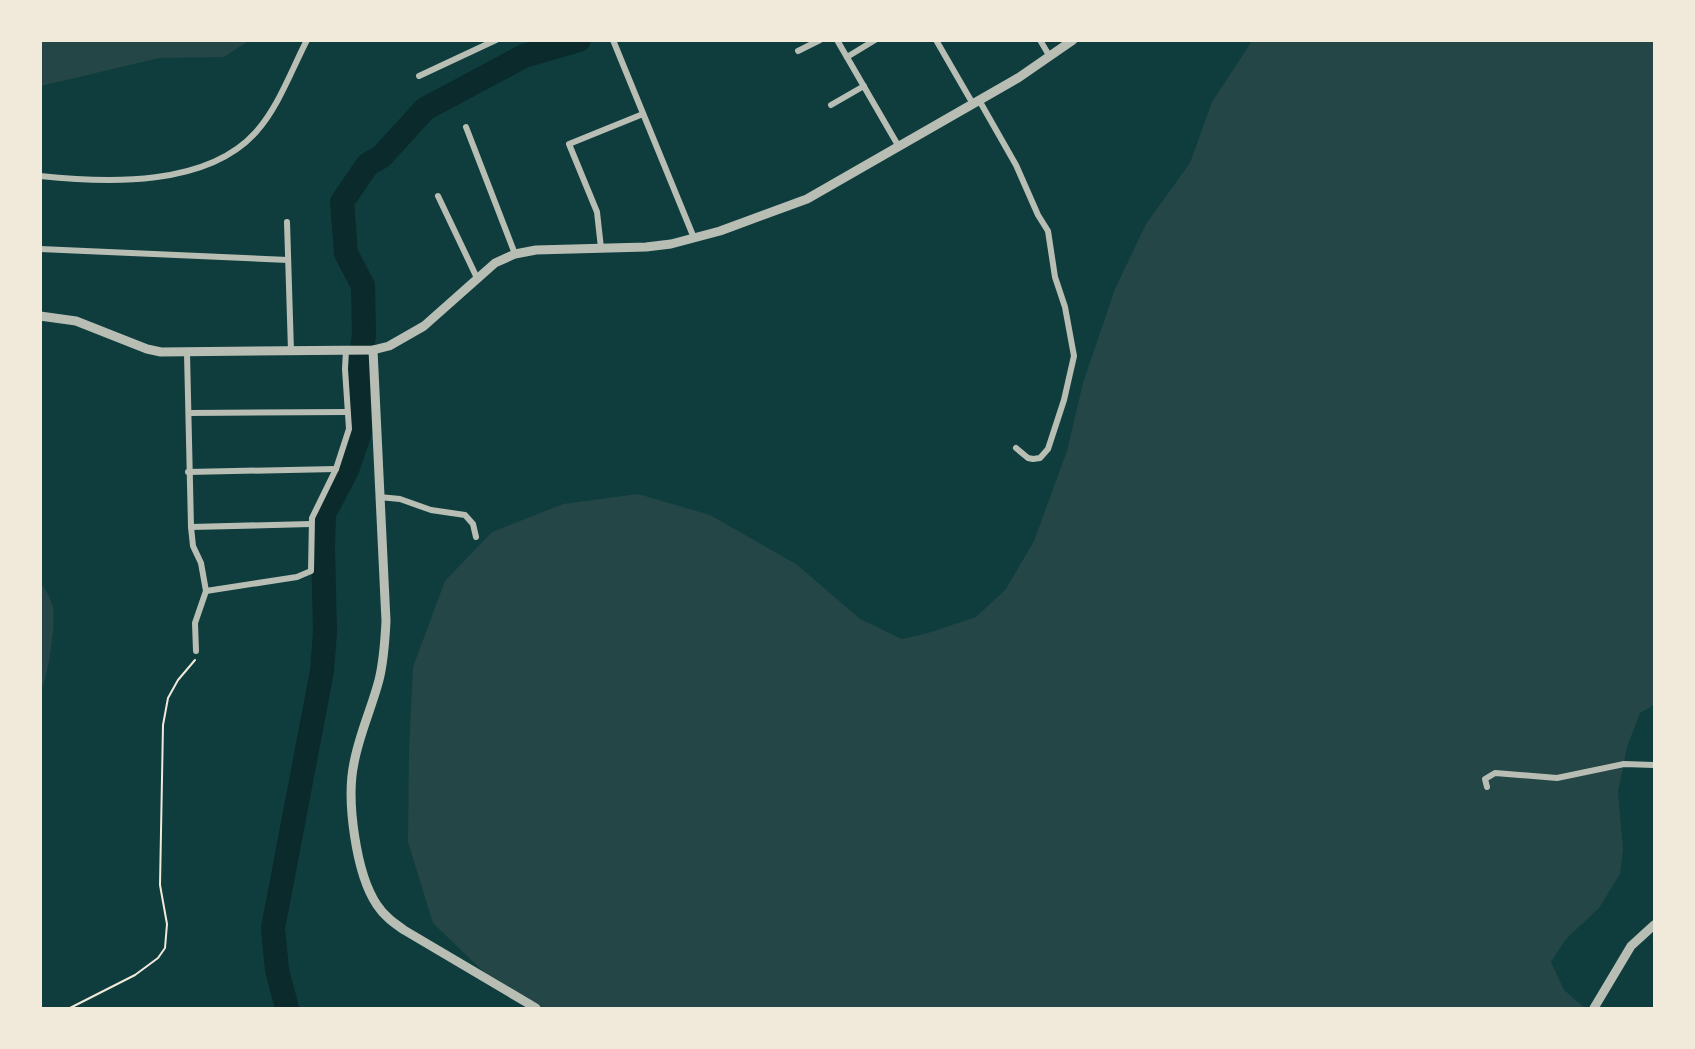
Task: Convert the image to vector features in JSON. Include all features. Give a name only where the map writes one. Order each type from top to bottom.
[{"type":"street","points":[[40,176],[86,181],[150,177],[198,168],[221,159],[240,147],[257,131],[274,106],[308,40]]},
{"type":"street","points":[[419,76],[496,40]]},
{"type":"street","points":[[613,40],[694,238]]},
{"type":"street","points":[[798,51],[820,40]]},
{"type":"street","points":[[837,40],[899,147]]},
{"type":"street","points":[[847,57],[875,40]]},
{"type":"street","points":[[936,40],[1016,165],[1038,215],[1048,231],[1055,277],[1065,307],[1074,356],[1064,400],[1048,449],[1040,458],[1033,459],[1028,458],[1016,448]]},
{"type":"street","points":[[1040,40],[1050,57]]},
{"type":"street","points":[[40,316],[76,321],[147,349],[161,352],[370,350],[389,346],[424,326],[495,263],[515,254],[536,250],[646,247],[694,238],[807,199],[976,102],[1050,57],[1073,40]]},
{"type":"street","points":[[831,105],[864,86]]},
{"type":"street","points":[[601,248],[597,212],[569,144],[644,114]]},
{"type":"street","points":[[466,127],[515,254]]},
{"type":"street","points":[[438,196],[477,278]]},
{"type":"street","points":[[287,222],[291,351]]},
{"type":"street","points":[[40,249],[288,260]]},
{"type":"street","points":[[206,591],[297,577],[311,571],[311,525],[348,438],[350,350]]},
{"type":"street","points":[[370,350],[386,632],[379,679],[354,763],[351,783],[359,865],[377,906],[388,919],[537,1008]]},
{"type":"street","points":[[187,353],[191,527],[206,591],[195,623],[196,651]]},
{"type":"street","points":[[189,413],[347,412]]},
{"type":"street","points":[[188,472],[336,469]]},
{"type":"street","points":[[379,497],[400,499],[431,510],[465,515],[473,524],[476,537]]},
{"type":"street","points":[[191,527],[311,525]]},
{"type":"street","points":[[1487,787],[1485,779],[1495,773],[1557,778],[1624,764],[1654,765]]},
{"type":"street","points":[[1594,1008],[1631,946],[1654,925]]},
{"type":"path","points":[[69,1008],[141,971],[158,958],[165,948],[166,924],[160,885],[163,725],[168,698],[178,681],[195,662],[196,651]]},
{"type":"shaded area","points":[[40,41],[248,41],[224,57],[159,58],[41,86]]},
{"type":"shaded area","points":[[1252,41],[1654,41],[1654,705],[1640,713],[1627,747],[1618,792],[1623,849],[1620,874],[1599,908],[1566,939],[1551,962],[1564,990],[1585,1008],[530,1008],[491,979],[433,923],[408,842],[413,667],[445,581],[492,532],[563,504],[638,494],[710,515],[796,564],[860,619],[902,639],[976,617],[1006,589],[1034,541],[1067,451],[1083,383],[1115,289],[1146,224],[1190,163],[1212,102]]},
{"type":"shaded area","points":[[41,583],[51,601],[54,615],[49,662],[41,690]]},
{"type":"waterway","points":[[287,1008],[277,970],[273,928],[322,671],[325,632],[324,514],[347,470],[361,429],[359,371],[364,334],[363,286],[346,253],[342,202],[368,164],[381,157],[425,109],[524,56],[579,40]]}]
